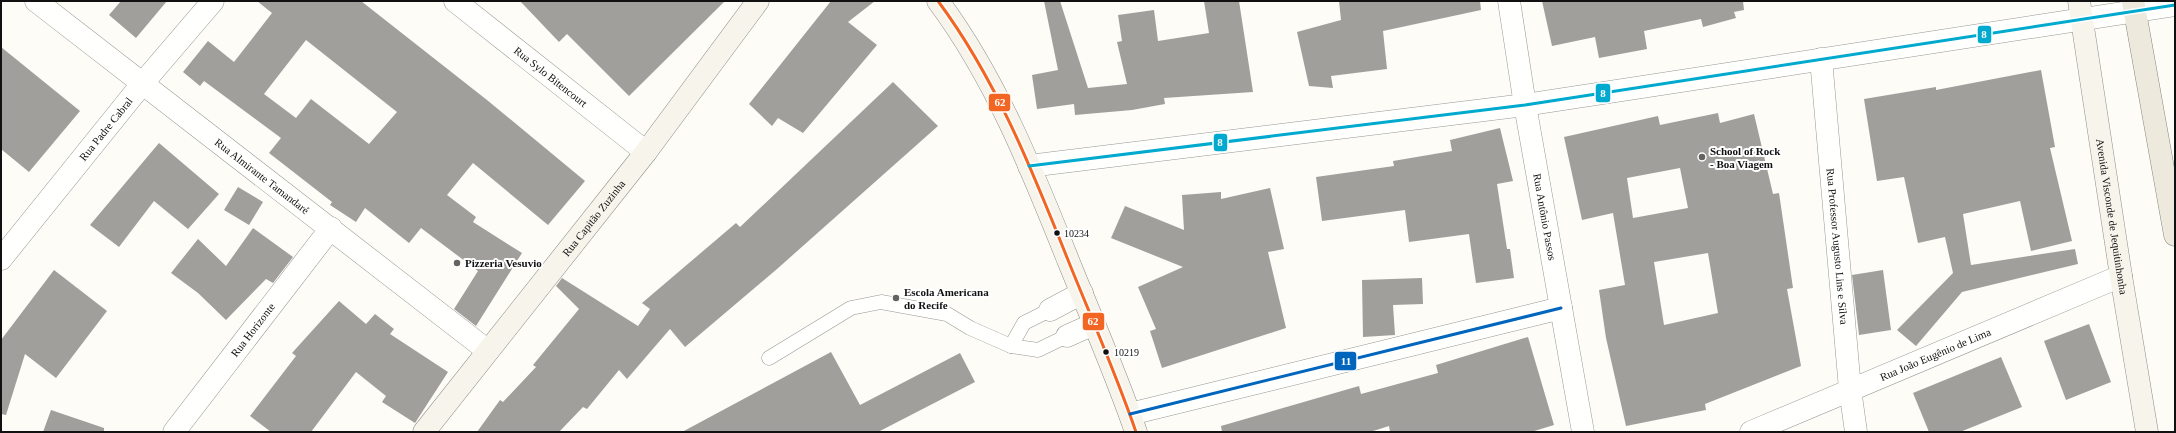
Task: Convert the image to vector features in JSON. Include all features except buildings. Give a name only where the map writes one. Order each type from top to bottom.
[{"type":"main road","points":[[2134,6],[2175,235]]},
{"type":"street","name":"Rua Almirante Tamandaré","points":[[36,1],[488,350]]},
{"type":"street","name":"Rua Padre Cabral","points":[[1,259],[142,84],[213,1]]},
{"type":"street","name":"Rua Sylo Bitencourt","points":[[455,1],[646,152]]},
{"type":"street","name":"Rua Capitão Zuzinha","points":[[424,432],[646,152],[758,1]]},
{"type":"street","points":[[938,1],[964,36],[990,83],[1029,166],[1082,293],[1133,423],[1561,308]]},
{"type":"street","name":"Rua Antônio Passos","points":[[1509,1],[1525,105],[1583,432]]},
{"type":"street","points":[[1029,166],[1525,105],[1821,59],[2080,10],[2134,6],[2170,6]]},
{"type":"street","name":"Avenida Visconde de Jequitinhonha","points":[[2080,10],[2120,276],[2147,432]]},
{"type":"street","name":"Rua Professor Augusto Lins e Silva","points":[[1821,59],[1850,389],[1856,432]]},
{"type":"street","name":"Rua Horizonte","points":[[174,432],[331,228]]},
{"type":"street","name":"Rua João Eugênio de Lima","points":[[1751,432],[2120,276]]},
{"type":"street","points":[[1050,310],[1082,293]]},
{"type":"street","points":[[1067,336],[1094,324]]},
{"type":"lane","points":[[769,358],[851,308],[881,302],[947,314],[970,328],[1011,346],[1038,350],[1067,336]]},
{"type":"lane","points":[[1011,346],[1024,323],[1050,310]]},
{"type":"transit line","name":"62","points":[[938,1],[978,62],[1011,126],[1112,367],[1136,432]]},
{"type":"transit line","name":"8","points":[[1029,166],[1525,105],[2175,5]]},
{"type":"transit line","name":"11","points":[[1130,414],[1561,308]]},
{"type":"place","name":"School of Rock - Boa Viagem","points":[[1702,157]]},
{"type":"place","name":"10234","points":[[1057,233]]},
{"type":"place","name":"Pizzeria Vesuvio","points":[[457,263]]},
{"type":"place","name":"Escola Americana do Recife","points":[[896,298]]},
{"type":"place","name":"10219","points":[[1106,352]]}]
